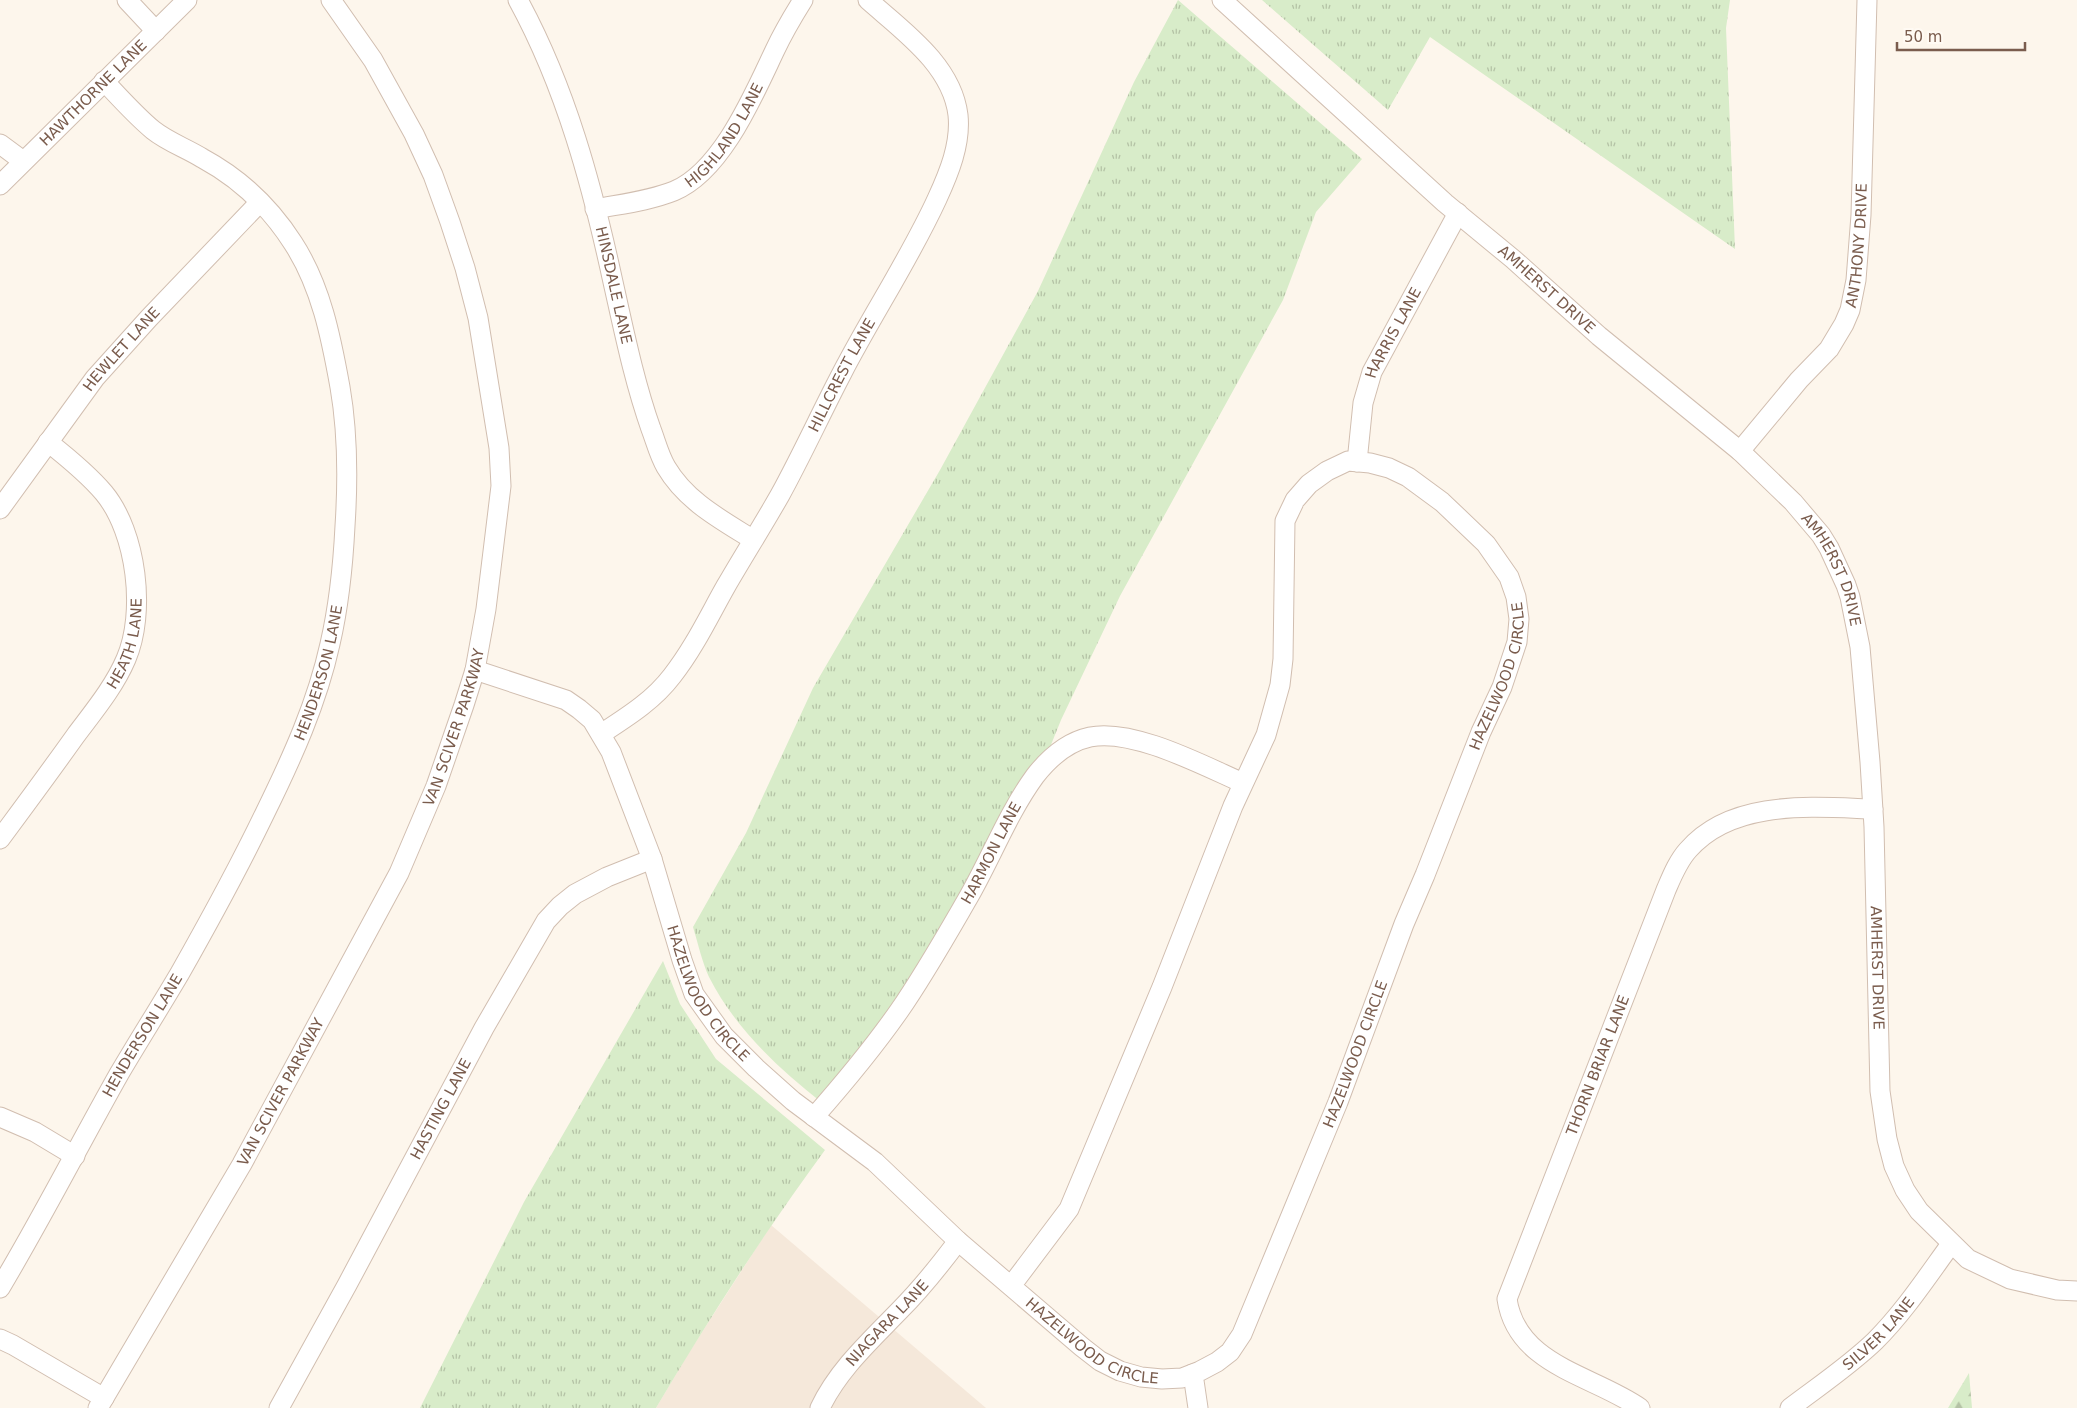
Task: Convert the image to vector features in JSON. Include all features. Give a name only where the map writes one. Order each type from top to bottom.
[{"type":"street","points":[[127,0],[156,31]]},
{"type":"street","name":"HAWTHORNE LANE","points":[[0,185],[187,0]]},
{"type":"street","name":"VAN SCIVER PARKWAY","points":[[101,1403],[252,1147],[400,873],[436,786],[475,670],[486,609],[501,486],[499,448],[478,318],[465,268],[450,222],[414,134],[373,60],[331,0]]},
{"type":"street","name":"HINSDALE LANE","points":[[518,0],[540,44],[560,92],[576,140],[595,209],[643,406],[657,450],[672,476],[687,494],[705,509],[752,539]]},
{"type":"street","name":"HIGHLAND LANE","points":[[595,209],[675,191],[695,178],[709,164],[724,146],[748,107],[775,49],[803,0]]},
{"type":"street","name":"HILLCREST LANE","points":[[601,734],[644,705],[672,677],[701,634],[752,539],[780,496],[865,328],[927,219],[948,170],[958,136],[958,116],[954,95],[945,77],[932,60],[868,0]]},
{"type":"street","name":"AMHERST DRIVE","points":[[1222,0],[1458,213],[1599,336],[1740,451],[1793,502],[1829,548],[1846,585],[1860,647],[1872,810],[1879,1068],[1887,1139],[1894,1166],[1908,1196],[1919,1211],[1968,1259],[2004,1277],[2058,1290],[2077,1292]]},
{"type":"street","name":"ANTHONY DRIVE","points":[[1740,451],[1794,386],[1829,349],[1850,310],[1856,280],[1861,215],[1867,0]]},
{"type":"street","name":"HENDERSON LANE","points":[[0,1288],[120,1072],[179,974],[236,872],[282,780],[310,712],[323,670],[334,626],[344,564],[347,456],[343,409],[332,342],[325,315],[306,266],[293,243],[260,202],[242,184],[220,168],[154,132],[104,81]]},
{"type":"street","points":[[0,144],[23,161]]},
{"type":"street","name":"HEWLET LANE","points":[[0,509],[95,378],[149,318],[260,202]]},
{"type":"street","name":"HARRIS LANE","points":[[1357,462],[1363,403],[1372,372],[1458,213]]},
{"type":"street","name":"HEATH LANE","points":[[0,839],[91,716],[117,676],[131,645],[135,619],[136,597],[131,552],[115,511],[104,493],[79,467],[48,442]]},
{"type":"street","name":"HAZELWOOD CIRCLE","points":[[475,670],[566,700],[592,720],[611,752],[652,859],[690,983],[702,1006],[739,1052],[814,1117],[875,1162],[958,1241],[1082,1347],[1120,1371],[1141,1377],[1182,1378],[1216,1362],[1230,1352],[1242,1334],[1338,1102],[1404,924],[1481,732],[1502,687],[1517,642],[1519,619],[1516,597],[1509,577],[1486,544],[1442,502],[1408,477],[1389,468],[1348,461],[1327,471],[1309,484],[1295,500],[1285,521],[1285,608],[1280,685],[1266,735],[1243,783],[1162,987],[1069,1209],[1011,1286]]},
{"type":"street","name":"HARMON LANE","points":[[814,1117],[858,1065],[912,992],[983,872],[1022,797],[1035,776],[1050,758],[1069,744],[1090,737],[1111,737],[1131,740],[1178,754],[1243,783]]},
{"type":"street","name":"THORN BRIAR LANE","points":[[1640,1408],[1613,1392],[1556,1364],[1531,1347],[1514,1325],[1507,1299],[1666,890],[1679,862],[1694,843],[1736,817],[1750,813],[1810,808],[1872,810]]},
{"type":"street","name":"HASTING LANE","points":[[279,1408],[348,1285],[480,1035],[546,922],[560,906],[575,894],[607,877],[652,859]]},
{"type":"street","points":[[0,1117],[35,1132],[75,1156]]},
{"type":"street","name":"NIAGARA LANE","points":[[820,1408],[826,1396],[847,1367],[924,1285],[958,1241]]},
{"type":"street","name":"SILVER LANE","points":[[1790,1408],[1852,1361],[1880,1336],[1951,1244]]},
{"type":"street","points":[[0,1340],[13,1345],[101,1403]]},
{"type":"street","points":[[1193,1374],[1198,1408]]},
{"type":"shaded area","points":[[771,1225],[986,1408],[656,1408],[688,1354]]},
{"type":"green space","points":[[1178,0],[1362,159],[1316,212],[1283,300],[1120,596],[1061,720],[1038,777],[925,971],[821,1102],[773,1061],[731,1013],[709,977],[693,927],[746,833],[813,688],[940,470],[1038,291],[1134,82]]},
{"type":"green space","points":[[1262,0],[1730,0],[1726,28],[1735,249],[1430,37],[1388,110]]},
{"type":"green space","points":[[663,961],[680,1004],[716,1059],[825,1150],[737,1277],[656,1408],[420,1408],[524,1202]]},
{"type":"green space","points":[[1969,1373],[1972,1408],[1948,1408]]}]
